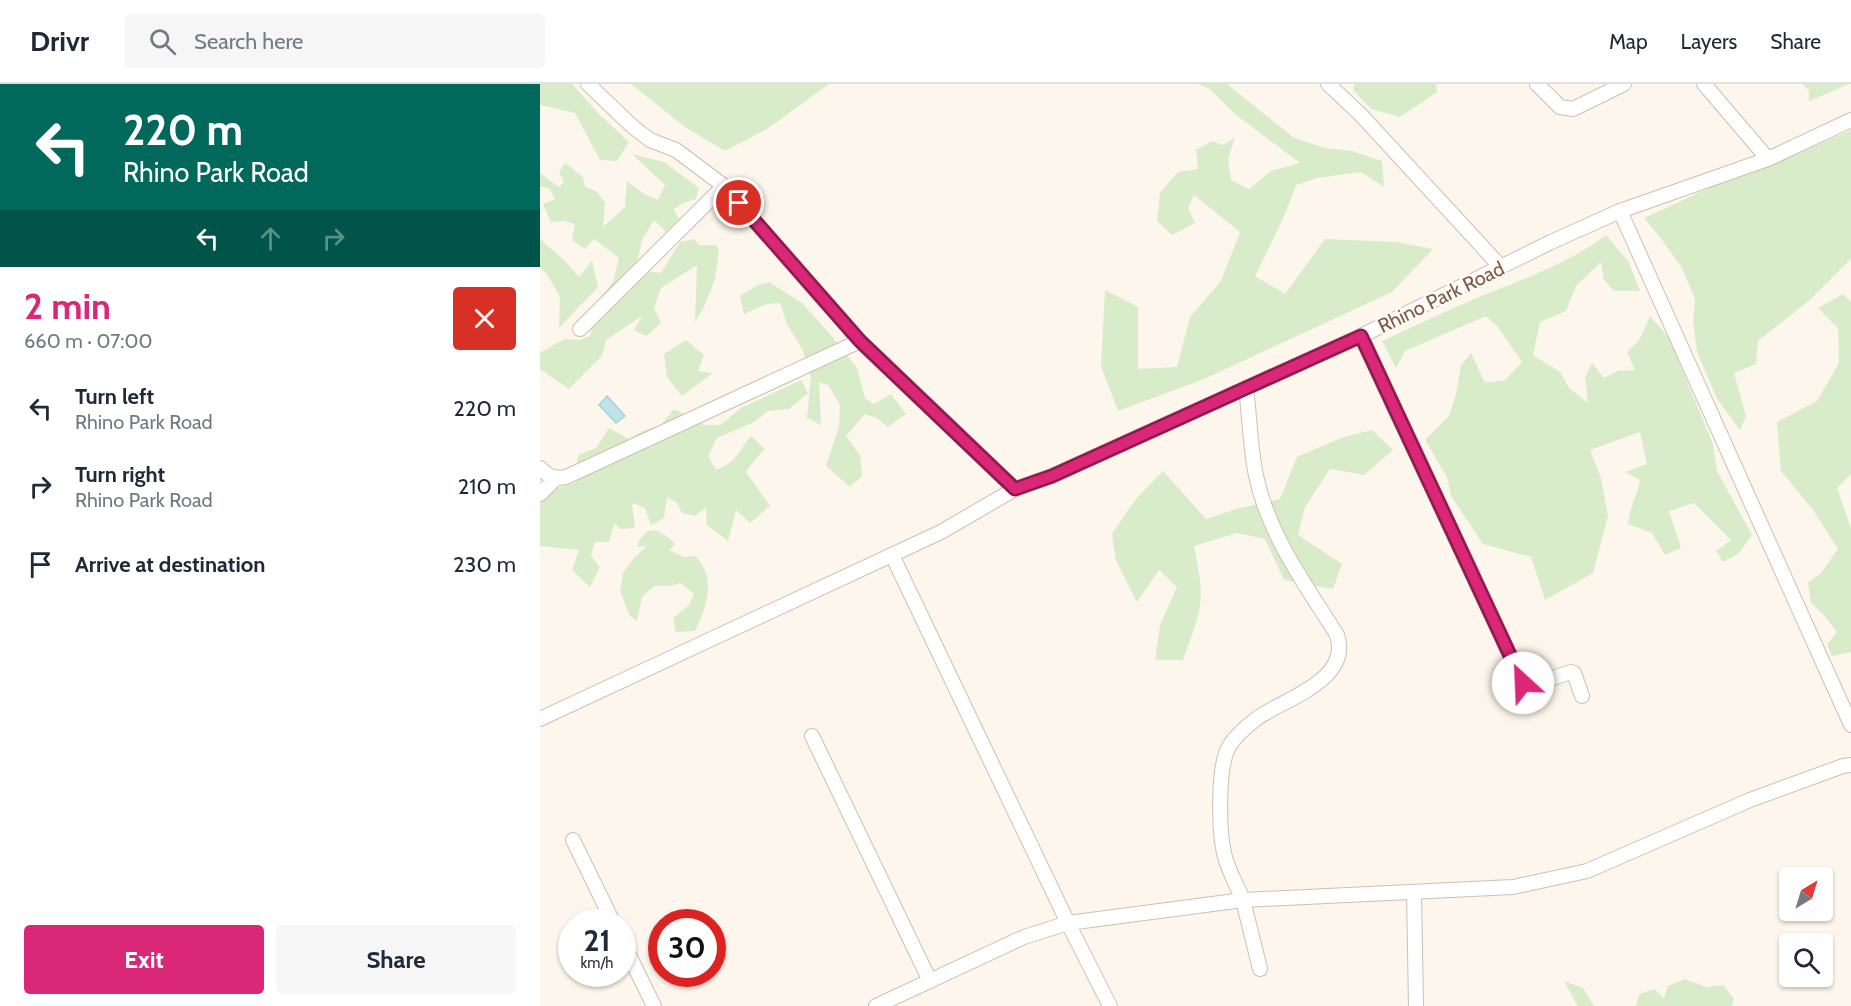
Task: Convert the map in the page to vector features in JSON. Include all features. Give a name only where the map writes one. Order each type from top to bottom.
[{"type":"street","points":[[588,84],[633,128],[650,140],[676,150],[724,186],[860,341],[1015,489]]},
{"type":"street","points":[[1328,84],[1361,115],[1501,267]]},
{"type":"street","points":[[1537,84],[1560,108],[1574,109],[1624,84]]},
{"type":"street","points":[[1704,84],[1767,159]]},
{"type":"street","name":"Rhino Park Road","points":[[540,719],[941,532],[1015,489],[1052,476],[1361,336],[1620,211],[1767,159],[1851,120]]},
{"type":"street","points":[[580,329],[724,186]]},
{"type":"street","points":[[1620,211],[1851,725]]},
{"type":"street","points":[[1361,336],[1523,683],[1528,686],[1571,672],[1574,673],[1582,696]]},
{"type":"street","points":[[540,468],[555,479],[566,477],[860,341]]},
{"type":"street","points":[[1246,388],[1257,480],[1269,518],[1340,644],[1339,657],[1324,679],[1256,719],[1229,746],[1224,760],[1220,796],[1224,854],[1243,900],[1260,969]]},
{"type":"street","points":[[540,494],[555,479]]},
{"type":"street","points":[[891,555],[1110,1006]]},
{"type":"street","points":[[812,736],[930,981]]},
{"type":"street","points":[[876,1006],[1024,937],[1068,923],[1243,900],[1513,887],[1587,871],[1750,800],[1851,765]]},
{"type":"street","points":[[573,840],[607,909]]},
{"type":"street","points":[[1414,892],[1416,1006]]},
{"type":"street","points":[[636,969],[654,1006]]},
{"type":"green space","points":[[540,84],[572,84],[629,142],[617,161],[600,160],[575,113],[540,105]]},
{"type":"green space","points":[[631,84],[829,84],[767,129],[725,151],[685,127]]},
{"type":"green space","points":[[1199,84],[1227,84],[1294,138],[1325,148],[1352,151],[1382,161],[1384,187],[1361,172],[1317,178],[1296,185],[1283,219],[1255,276],[1285,294],[1325,239],[1396,242],[1433,249],[1392,292],[1204,379],[1118,411],[1101,366],[1105,290],[1138,307],[1138,369],[1177,367],[1190,317],[1221,281],[1240,232],[1194,195],[1188,208],[1195,223],[1172,235],[1157,221],[1160,193],[1178,172],[1198,169],[1196,150],[1212,141],[1223,145],[1235,137],[1228,159],[1231,180],[1249,189],[1271,171],[1300,163],[1235,114],[1210,89]]},
{"type":"green space","points":[[1355,84],[1436,84],[1437,92],[1400,117],[1371,109],[1353,90]]},
{"type":"green space","points":[[1802,84],[1849,84],[1809,101],[1809,90]]},
{"type":"green space","points":[[1851,130],[1851,259],[1811,299],[1758,341],[1756,364],[1734,373],[1746,416],[1740,430],[1717,399],[1697,352],[1693,322],[1695,299],[1682,268],[1644,218],[1718,184],[1800,153]]},
{"type":"green space","points":[[632,154],[664,162],[699,188],[696,199],[674,209],[679,219],[666,232],[654,220],[642,240],[637,262],[648,271],[661,273],[680,242],[694,239],[699,245],[716,245],[719,250],[715,279],[704,307],[695,322],[697,265],[661,288],[654,308],[661,323],[646,336],[634,330],[642,316],[606,340],[602,356],[569,389],[540,369],[540,353],[564,339],[579,340],[590,336],[597,302],[613,282],[619,258],[594,239],[585,249],[572,240],[575,224],[564,221],[551,222],[543,204],[555,199],[550,189],[540,186],[540,173],[559,187],[564,182],[559,172],[565,163],[583,177],[585,187],[596,191],[605,202],[603,227],[625,207],[627,181],[644,194],[658,200],[665,185]]},
{"type":"green space","points":[[1606,235],[1628,261],[1640,291],[1614,291],[1604,280],[1601,262],[1576,286],[1566,311],[1540,322],[1533,355],[1560,372],[1569,388],[1588,403],[1585,377],[1592,363],[1604,378],[1618,371],[1635,370],[1627,352],[1640,339],[1650,316],[1669,338],[1713,444],[1717,471],[1752,535],[1738,554],[1723,562],[1716,551],[1731,540],[1694,503],[1669,511],[1681,548],[1665,555],[1652,533],[1628,524],[1640,480],[1625,472],[1647,464],[1640,432],[1590,450],[1601,478],[1608,516],[1593,573],[1545,600],[1531,557],[1483,544],[1451,496],[1447,477],[1425,440],[1449,416],[1461,365],[1471,353],[1485,383],[1505,380],[1522,362],[1497,326],[1486,316],[1405,351],[1396,368],[1382,341],[1561,263]]},
{"type":"green space","points":[[540,239],[579,277],[592,261],[598,287],[559,328],[560,297],[547,274],[540,267]]},
{"type":"green space","points":[[769,282],[802,303],[830,334],[857,368],[865,398],[874,404],[891,394],[906,414],[888,427],[877,418],[865,414],[846,436],[860,455],[862,476],[850,487],[826,466],[839,426],[840,405],[828,385],[819,382],[821,425],[807,418],[811,376],[803,351],[787,324],[780,303],[767,304],[744,314],[740,296],[758,285]]},
{"type":"green space","points":[[1843,294],[1851,302],[1851,474],[1837,488],[1851,528],[1851,652],[1832,656],[1827,645],[1837,632],[1811,603],[1808,582],[1821,573],[1838,549],[1813,510],[1781,471],[1777,422],[1817,401],[1839,363],[1838,328],[1818,308]]},
{"type":"green space","points":[[686,340],[704,355],[698,371],[713,373],[682,396],[667,377],[664,354]]},
{"type":"green space","points":[[801,380],[808,393],[789,409],[768,411],[754,422],[717,438],[708,456],[716,470],[733,460],[751,436],[765,449],[746,472],[770,506],[750,523],[736,510],[728,541],[707,525],[706,507],[695,516],[682,513],[677,503],[667,497],[664,518],[651,525],[645,508],[632,503],[635,528],[621,529],[614,524],[609,542],[595,542],[591,556],[600,567],[590,587],[572,570],[579,550],[540,546],[540,502],[559,487],[575,483],[578,455],[596,448],[609,428],[629,439],[661,425],[674,409],[705,425],[720,425],[741,408]]},
{"type":"green space","points":[[1372,430],[1393,450],[1364,475],[1330,469],[1305,507],[1298,535],[1342,564],[1333,589],[1284,580],[1265,539],[1237,533],[1194,546],[1201,598],[1193,633],[1183,660],[1155,660],[1160,625],[1177,587],[1159,570],[1137,602],[1116,561],[1112,534],[1135,500],[1163,471],[1206,519],[1236,509],[1280,499],[1297,457],[1341,438]]},
{"type":"green space","points":[[656,530],[675,544],[669,550],[684,557],[695,556],[706,573],[708,592],[695,631],[676,632],[673,618],[689,605],[694,594],[681,583],[654,586],[642,597],[637,621],[630,616],[620,591],[623,573],[647,546],[637,547],[640,539],[648,531]]},
{"type":"green space","points":[[1685,979],[1706,987],[1723,985],[1734,999],[1732,1006],[1636,1006],[1639,994],[1654,989],[1664,998],[1668,986]]},
{"type":"green space","points":[[1564,981],[1583,988],[1594,1006],[1578,1006]]},
{"type":"water","points":[[607,396],[625,416],[616,423],[599,405]]},
{"type":"route","points":[[739,203],[860,341],[1015,489],[1052,476],[1361,336],[1523,683]]}]
